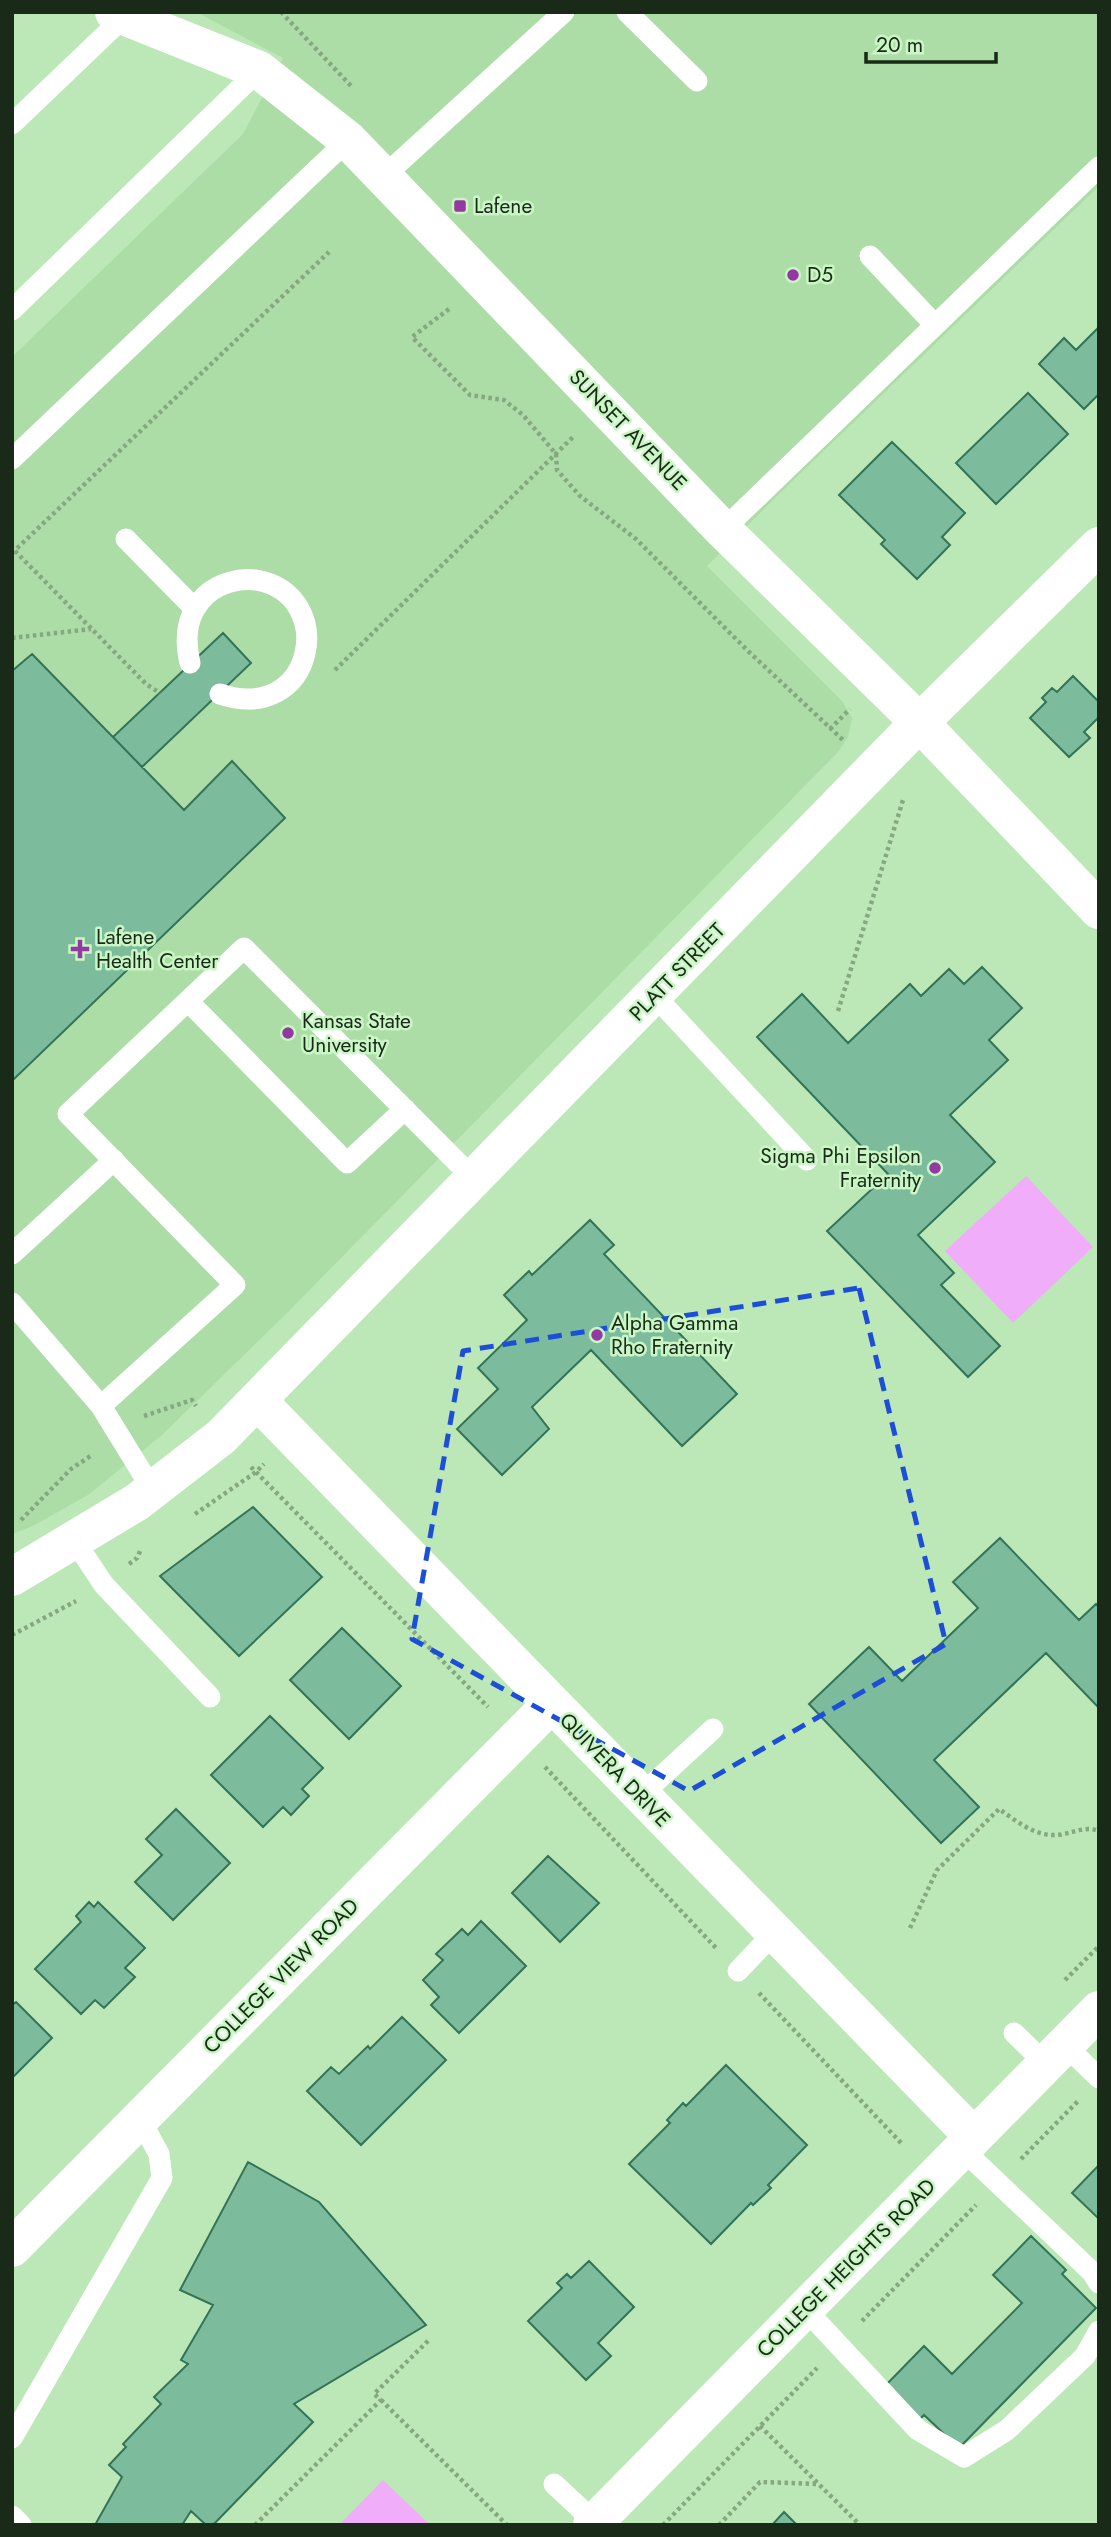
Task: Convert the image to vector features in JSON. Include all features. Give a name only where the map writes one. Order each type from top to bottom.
[{"type":"street","name":"SUNSET AVENUE","points":[[119,14],[259,69],[348,140],[915,728],[1099,910]]},
{"type":"street","name":"PLATT STREET","points":[[12,1577],[137,1502],[221,1437],[915,728],[1099,546]]},
{"type":"street","name":"QUIVERA DRIVE","points":[[257,1400],[774,1933],[968,2143]]},
{"type":"street","name":"COLLEGE VIEW ROAD","points":[[12,2248],[551,1704]]},
{"type":"street","name":"COLLEGE HEIGHTS ROAD","points":[[595,2524],[1099,2010]]},
{"type":"lane","points":[[384,176],[564,12]]},
{"type":"lane","points":[[627,12],[697,81]]},
{"type":"lane","points":[[12,124],[119,14]]},
{"type":"lane","points":[[12,310],[259,69]]},
{"type":"lane","points":[[12,459],[348,140]]},
{"type":"lane","points":[[723,530],[1099,167]]},
{"type":"lane","points":[[870,256],[935,325]]},
{"type":"lane","points":[[126,539],[194,608]]},
{"type":"lane","points":[[190,663],[186,645],[187,626],[194,608],[209,592],[227,582],[247,579],[266,582],[284,592],[297,606],[305,624],[307,643],[303,663],[292,680],[277,692],[258,700],[238,700],[220,694]]},
{"type":"lane","points":[[101,1406],[235,1285],[68,1114],[244,948],[474,1179]]},
{"type":"lane","points":[[654,995],[807,1160]]},
{"type":"lane","points":[[188,1001],[347,1163],[405,1109]]},
{"type":"lane","points":[[12,1254],[114,1160]]},
{"type":"lane","points":[[12,1303],[101,1406],[152,1489]]},
{"type":"lane","points":[[74,1540],[104,1586],[210,1698]]},
{"type":"lane","points":[[640,1796],[713,1729]]},
{"type":"lane","points":[[738,1971],[774,1933]]},
{"type":"lane","points":[[1014,2033],[1099,2078]]},
{"type":"lane","points":[[12,2438],[162,2178],[159,2154],[140,2119]]},
{"type":"lane","points":[[968,2143],[998,2183],[1092,2272],[1099,2283]]},
{"type":"lane","points":[[805,2309],[918,2430],[964,2457],[1007,2430],[1084,2356],[1099,2331]]},
{"type":"lane","points":[[554,2484],[595,2524]]},
{"type":"lane","points":[[12,2516],[21,2525]]},
{"type":"path","points":[[160,693],[146,684],[13,552],[329,252]]},
{"type":"path","points":[[449,309],[412,337],[470,395],[504,400],[523,415],[556,454],[557,470],[580,496],[636,539],[766,668],[876,768]]},
{"type":"path","points":[[331,674],[605,406]]},
{"type":"path","points":[[12,638],[91,629]]},
{"type":"path","points":[[838,1012],[905,791],[915,728]]},
{"type":"path","points":[[221,1437],[517,1737],[903,2145]]},
{"type":"path","points":[[910,1928],[937,1870],[999,1809],[1024,1827],[1053,1836],[1090,1828],[1099,1831]]},
{"type":"path","points":[[663,2525],[1080,2099]]},
{"type":"path","points":[[430,2339],[374,2394],[507,2525]]},
{"type":"path","points":[[255,2525],[381,2400]]},
{"type":"path","points":[[760,2426],[860,2525]]},
{"type":"path","points":[[719,2525],[761,2483],[818,2484]]},
{"type":"highlighted area","points":[[859,1288],[946,1644],[689,1791],[412,1639],[463,1351]]},
{"type":"shaded area","name":"Kansas State University","points":[[196,12],[1099,12],[1099,186],[707,566],[842,701],[852,718],[848,737],[838,752],[287,1313],[162,1435],[88,1495],[31,1527],[12,1534],[12,357],[243,134],[283,58]]},
{"type":"shaded area","points":[[1026,1176],[1093,1247],[1013,1323],[945,1251]]},
{"type":"shaded area","points":[[383,2480],[430,2525],[339,2525]]},
{"type":"building","points":[[1099,327],[1099,394],[1084,409],[1039,364],[1064,338],[1076,350]]},
{"type":"building","points":[[1028,393],[1068,434],[996,504],[956,463]]},
{"type":"building","points":[[892,442],[965,513],[942,537],[950,545],[917,579],[881,544],[885,540],[839,495]]},
{"type":"building","points":[[223,633],[251,663],[142,767],[113,737]]},
{"type":"building","name":"Lafene Health Center","points":[[32,654],[184,810],[232,761],[285,818],[12,1081],[12,671]]},
{"type":"building","points":[[1073,676],[1099,702],[1099,717],[1084,732],[1090,738],[1069,757],[1030,718],[1046,702],[1042,698],[1052,688],[1057,692]]},
{"type":"building","name":"Sigma Phi Epsilon Fraternity","points":[[982,967],[1022,1008],[989,1040],[1008,1060],[950,1115],[995,1162],[918,1235],[954,1273],[941,1285],[1000,1346],[968,1377],[827,1231],[888,1174],[757,1037],[802,994],[848,1043],[910,984],[921,996],[949,969],[964,984]]},
{"type":"building","name":"Alpha Gamma Rho Fraternity","points":[[590,1220],[614,1245],[604,1254],[737,1394],[682,1446],[591,1350],[532,1407],[549,1429],[502,1475],[457,1429],[498,1389],[478,1368],[527,1320],[504,1295],[529,1271],[532,1275]]},
{"type":"building","points":[[253,1507],[322,1577],[239,1656],[160,1576]]},
{"type":"building","points":[[1000,1538],[1079,1620],[1096,1604],[1099,1607],[1099,1708],[1046,1653],[934,1760],[979,1807],[941,1843],[809,1704],[869,1647],[902,1681],[978,1608],[953,1582]]},
{"type":"building","points":[[342,1628],[401,1686],[349,1739],[290,1680]]},
{"type":"building","points":[[270,1716],[323,1768],[302,1789],[309,1796],[291,1815],[283,1807],[263,1827],[211,1775]]},
{"type":"building","points":[[176,1809],[230,1863],[173,1920],[135,1882],[162,1855],[146,1839]]},
{"type":"building","points":[[548,1856],[599,1903],[560,1942],[512,1893]]},
{"type":"building","points":[[89,1902],[94,1907],[98,1902],[145,1948],[125,1968],[135,1977],[104,2008],[95,2000],[81,2014],[35,1969],[81,1922],[76,1916]]},
{"type":"building","points":[[481,1921],[526,1966],[459,2033],[431,2005],[439,1997],[423,1980],[443,1960],[436,1954],[462,1929],[468,1935]]},
{"type":"building","points":[[16,2002],[52,2038],[12,2078],[12,2005]]},
{"type":"building","points":[[402,2017],[446,2060],[361,2145],[307,2091],[331,2067],[339,2074],[368,2046],[370,2049]]},
{"type":"building","points":[[726,2065],[807,2145],[768,2185],[771,2188],[753,2205],[751,2203],[711,2244],[629,2164],[670,2123],[667,2120],[683,2103],[686,2106]]},
{"type":"building","points":[[248,2162],[319,2202],[426,2325],[294,2404],[313,2422],[213,2525],[206,2525],[191,2511],[182,2525],[95,2525],[122,2477],[109,2465],[126,2447],[123,2444],[161,2404],[154,2397],[188,2364],[181,2360],[213,2305],[180,2290]]},
{"type":"building","points":[[1099,2165],[1099,2219],[1072,2193]]},
{"type":"building","points":[[1031,2236],[1066,2270],[1062,2274],[1096,2308],[959,2448],[924,2415],[920,2419],[885,2386],[924,2346],[952,2374],[1022,2303],[993,2275]]},
{"type":"building","points":[[589,2261],[634,2307],[598,2343],[611,2356],[586,2380],[528,2321],[562,2288],[557,2283],[567,2274],[571,2278]]},
{"type":"building","points":[[784,2512],[797,2525],[772,2525]]},
{"type":"place","name":"Lafene","points":[[460,206]]},
{"type":"place","name":"D5","points":[[793,275]]},
{"type":"place","name":"Lafene Health Center","points":[[80,949]]},
{"type":"place","name":"Kansas State University","points":[[288,1033]]},
{"type":"place","name":"Sigma Phi Epsilon Fraternity","points":[[935,1168]]},
{"type":"place","name":"Alpha Gamma Rho Fraternity","points":[[597,1335]]}]
